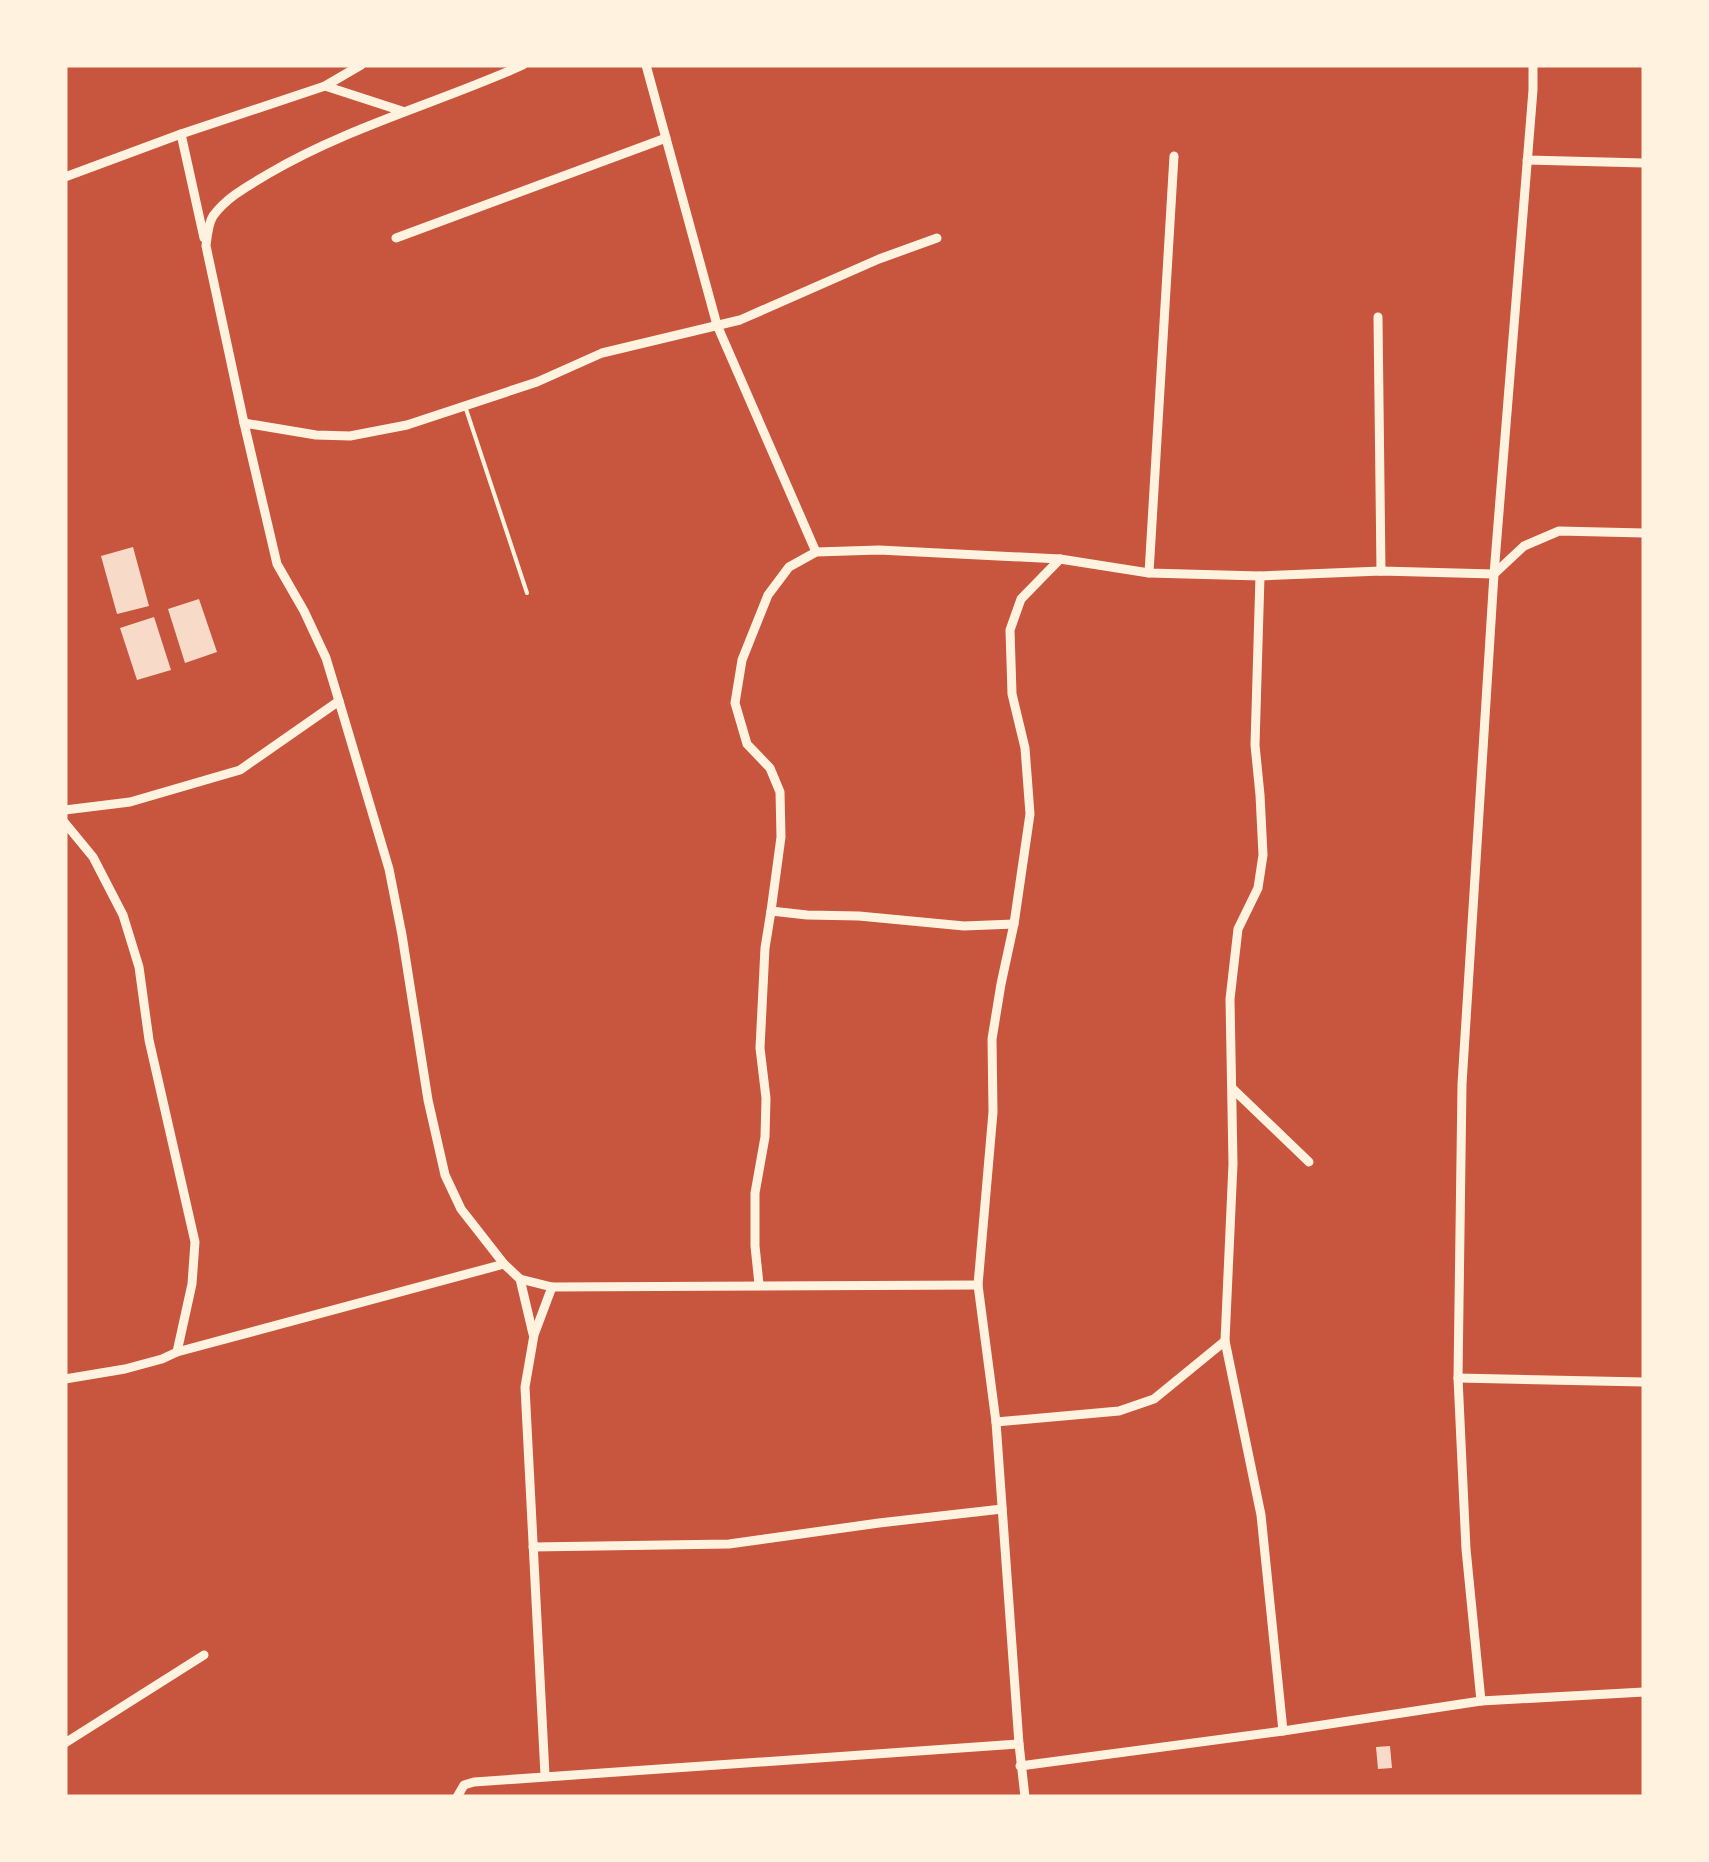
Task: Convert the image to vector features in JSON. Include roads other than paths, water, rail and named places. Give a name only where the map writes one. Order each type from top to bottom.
[{"type":"street","points":[[65,177],[325,86],[361,65]]},
{"type":"street","points":[[206,246],[211,219],[235,194],[288,162],[402,111],[524,65]]},
{"type":"street","points":[[646,65],[717,324],[816,552]]},
{"type":"street","points":[[1481,1701],[1466,1548],[1458,1378],[1462,1084],[1494,574],[1533,65]]},
{"type":"street","points":[[325,86],[402,111]]},
{"type":"street","points":[[181,134],[277,564],[326,658],[389,869],[428,1100],[445,1175],[461,1208],[504,1264],[520,1278],[552,1286],[978,1285]]},
{"type":"street","points":[[396,238],[666,138]]},
{"type":"street","points":[[1149,573],[1174,156]]},
{"type":"street","points":[[1527,160],[1644,162]]},
{"type":"street","points":[[244,423],[316,435],[350,436],[407,425],[537,382],[602,354],[740,320],[937,238]]},
{"type":"street","points":[[1378,317],[1380,571]]},
{"type":"street","points":[[759,1284],[754,1193],[765,1137],[766,1098],[760,1048],[765,948],[782,837],[780,792],[770,768],[748,744],[735,704],[742,660],[768,594],[789,567],[816,552],[879,550],[1060,559],[1149,573],[1494,574],[1524,546],[1558,531],[1644,533]]},
{"type":"street","points":[[1025,1797],[996,1422],[978,1285],[993,1112],[992,1040],[1030,814],[1025,748],[1012,694],[1010,630],[1021,599],[1060,559]]},
{"type":"street","points":[[1260,576],[1255,746],[1262,856],[1258,888],[1238,929],[1230,998],[1233,1164],[1225,1342],[1261,1515],[1283,1731]]},
{"type":"street","points":[[65,810],[130,802],[240,770],[339,701]]},
{"type":"street","points":[[65,822],[94,857],[115,898],[138,967],[149,1040],[195,1242],[192,1284],[178,1352]]},
{"type":"street","points":[[771,911],[964,926],[1014,924]]},
{"type":"street","points":[[1233,1089],[1309,1162]]},
{"type":"street","points":[[65,1379],[162,1360],[178,1352],[504,1264]]},
{"type":"street","points":[[520,1278],[534,1335]]},
{"type":"street","points":[[545,1775],[525,1387],[534,1335],[552,1286]]},
{"type":"street","points":[[996,1422],[1119,1411],[1154,1399],[1225,1342]]},
{"type":"street","points":[[1458,1378],[1644,1382]]},
{"type":"street","points":[[533,1547],[729,1544],[1002,1509]]},
{"type":"street","points":[[65,1743],[204,1654]]},
{"type":"street","points":[[1020,1766],[1481,1701],[1644,1692]]},
{"type":"street","points":[[457,1797],[464,1785],[474,1782],[545,1775],[1018,1744]]},
{"type":"lane","points":[[465,406],[527,592]]}]
